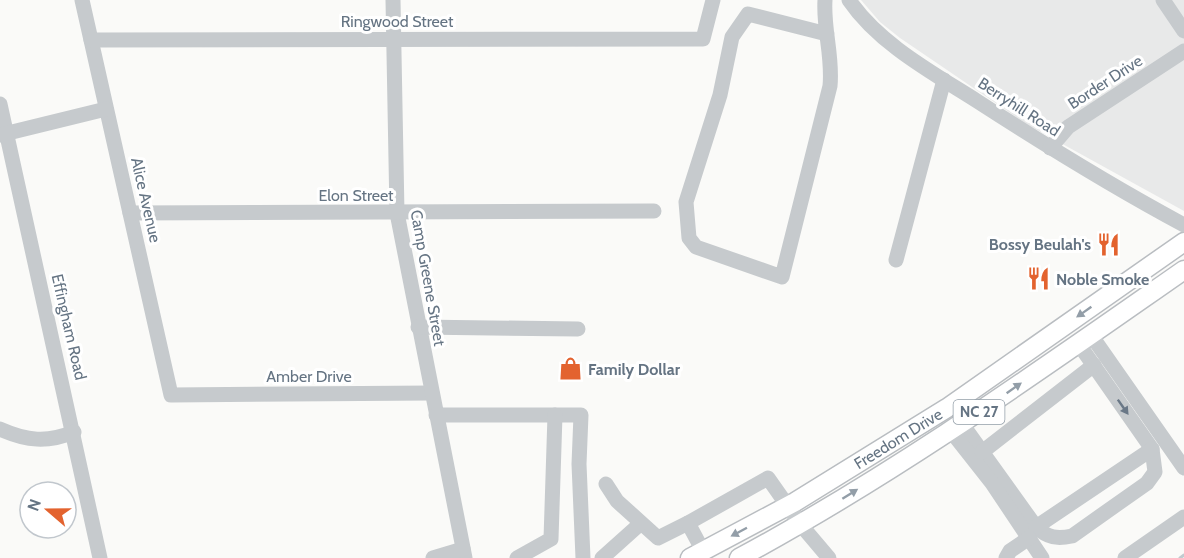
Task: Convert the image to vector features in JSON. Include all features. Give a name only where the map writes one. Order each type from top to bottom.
[{"type":"main road","name":"Freedom Drive","points":[[696,555],[788,506],[947,408],[1184,242]]},
{"type":"main road","name":"Freedom Drive","points":[[740,558],[801,525],[957,427],[1184,270]]},
{"type":"street","name":"Alice Avenue","points":[[82,0],[171,395],[186,395]]},
{"type":"street","name":"Camp Greene Street","points":[[393,0],[397,213],[464,554]]},
{"type":"street","name":"Ringwood Street","points":[[91,40],[703,39],[713,0]]},
{"type":"street","points":[[825,0],[824,22],[827,34],[832,63],[830,86],[783,277],[696,247],[689,238],[686,202],[720,95],[732,37],[739,24],[748,14],[827,34]]},
{"type":"street","name":"Berryhill Road","points":[[849,0],[878,32],[944,80],[1050,148],[1184,225]]},
{"type":"street","points":[[1163,0],[1184,31]]},
{"type":"street","name":"Border Drive","points":[[1050,148],[1068,127],[1184,51]]},
{"type":"street","points":[[896,260],[944,80]]},
{"type":"street","name":"Effingham Road","points":[[0,104],[3,134],[74,432],[100,558]]},
{"type":"street","points":[[3,134],[106,109]]},
{"type":"street","name":"Elon Street","points":[[130,213],[654,211]]},
{"type":"street","points":[[418,327],[578,329]]},
{"type":"street","points":[[957,427],[993,483],[1033,532],[1060,539],[1072,536],[1147,483],[1155,472],[1152,449],[1094,365],[1084,339]]},
{"type":"street","points":[[1084,339],[1184,468]]},
{"type":"street","points":[[982,452],[1094,365]]},
{"type":"street","name":"Amber Drive","points":[[186,395],[432,393]]},
{"type":"street","points":[[436,415],[581,415],[579,464],[583,558]]},
{"type":"street","points":[[517,558],[551,540],[555,415]]},
{"type":"street","points":[[957,427],[982,452],[1033,532],[1042,558]]},
{"type":"street","points":[[0,429],[39,441],[57,439],[74,432]]},
{"type":"street","points":[[1006,558],[1010,551],[1033,532],[1152,449]]},
{"type":"street","points":[[606,484],[617,501],[658,538],[768,478],[801,525],[829,558]]},
{"type":"street","points":[[1125,558],[1184,518]]},
{"type":"street","points":[[688,523],[696,555]]},
{"type":"street","points":[[602,558],[640,524]]},
{"type":"street","points":[[433,558],[464,554]]},
{"type":"shaded area","points":[[861,0],[1184,0],[1184,211],[1028,125],[900,38],[880,22]]},
{"type":"waterway","points":[[1180,558],[1184,555]]},
{"type":"place","name":"Bossy Beulah's","points":[[1109,244]]},
{"type":"place","name":"Noble Smoke","points":[[1038,279]]},
{"type":"place","name":"Family Dollar","points":[[570,369]]}]
